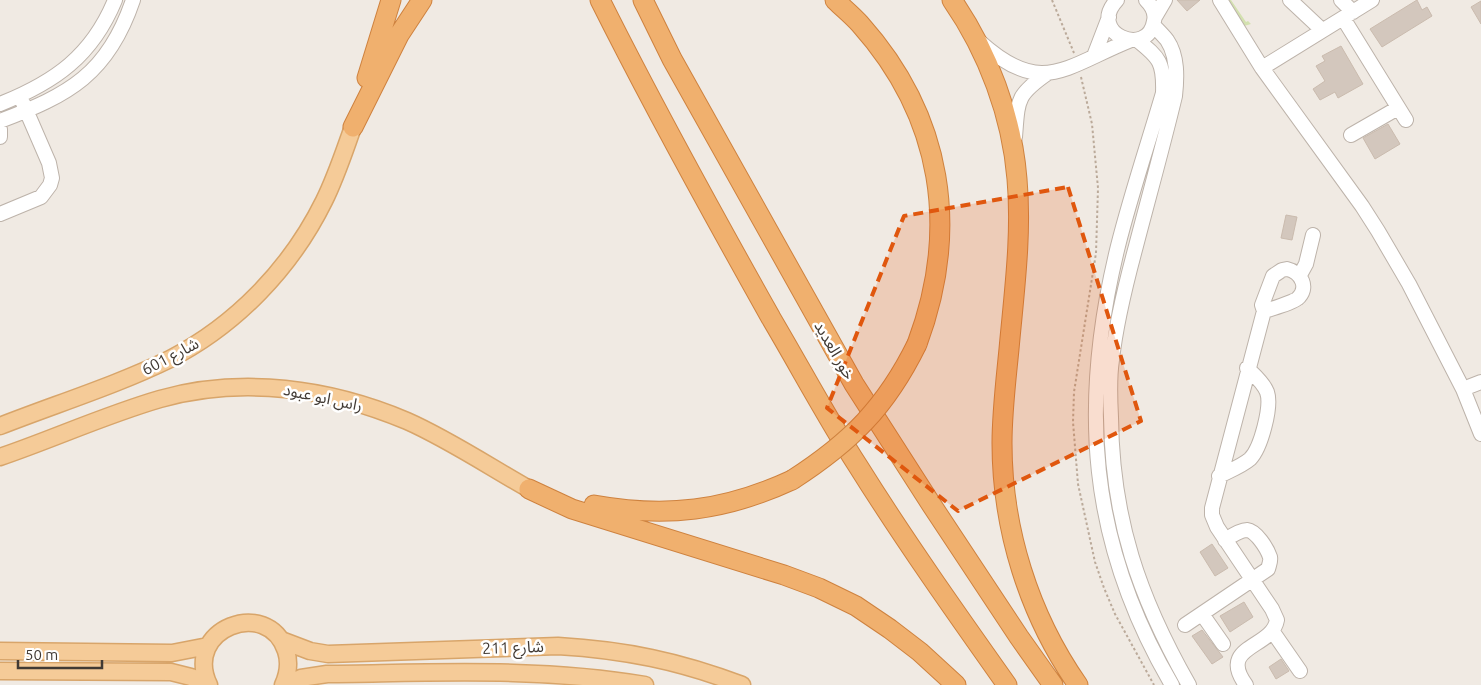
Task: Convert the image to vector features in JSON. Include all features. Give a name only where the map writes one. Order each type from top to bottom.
[{"type":"highway","points":[[353,127],[391,0]]},
{"type":"highway","points":[[353,127],[399,35],[422,0]]},
{"type":"highway","points":[[600,0],[720,227],[823,409],[857,466],[1006,685]]},
{"type":"highway","name":"خور العديد","points":[[643,0],[672,58],[854,384],[1019,637],[1054,685]]},
{"type":"highway","points":[[530,488],[587,504],[618,510],[658,512],[687,511],[720,506],[752,497],[792,480],[818,463],[858,430],[879,407],[894,385],[917,344],[928,316],[939,258],[941,230],[939,197],[934,166],[925,134],[915,108],[899,77],[860,24],[835,0]]},
{"type":"highway","points":[[952,0],[975,38],[1002,101],[1014,153],[1017,179],[1018,241],[1002,443],[1007,506],[1013,539],[1025,582],[1050,642],[1078,685]]},
{"type":"highway","points":[[530,488],[572,509],[820,588],[856,606],[890,629],[920,652],[956,685]]},
{"type":"main road","name":"شارع 601","points":[[0,426],[142,372],[171,358],[228,320],[259,294],[305,235],[324,202],[353,127]]},
{"type":"main road","name":"راس ابو عبود","points":[[0,458],[160,399],[196,391],[262,386],[298,389],[335,396],[375,409],[408,422],[530,488]]},
{"type":"main road","name":"شارع 211","points":[[208,646],[212,639],[224,629],[231,625],[246,622],[269,629],[281,640],[310,651],[328,654],[558,646],[585,648],[673,662],[742,685]]},
{"type":"main road","points":[[281,640],[288,663],[284,685]]},
{"type":"main road","points":[[0,651],[162,653],[182,652],[208,646],[204,665],[208,684]]},
{"type":"main road","points":[[0,672],[171,672],[208,684]]},
{"type":"main road","name":"شارع 211","points":[[284,685],[301,678],[327,674],[460,673],[559,674],[645,685]]},
{"type":"street","points":[[0,104],[42,85],[74,62],[99,33],[115,0]]},
{"type":"street","points":[[0,121],[64,93],[89,73],[105,56],[117,39],[133,0]]},
{"type":"street","points":[[1146,0],[1151,6],[1154,21],[1168,42],[1174,56],[1177,76],[1175,96],[1119,317],[1111,361],[1111,433],[1115,481],[1122,524],[1136,575],[1153,616],[1189,685]]},
{"type":"street","points":[[1014,153],[1018,109],[1025,90],[1048,74],[1078,65],[1094,56],[1147,34],[1165,0]]},
{"type":"street","points":[[1220,0],[1262,68],[1378,231],[1463,389],[1481,434]]},
{"type":"street","points":[[1290,0],[1322,30]]},
{"type":"street","points":[[1341,0],[1406,120]]},
{"type":"street","points":[[1262,68],[1372,0]]},
{"type":"street","points":[[1112,7],[1110,27],[1113,31],[1121,38],[1134,40],[1156,55],[1164,76],[1163,92],[1126,215],[1110,283],[1101,334],[1097,373],[1096,447],[1102,496],[1117,562],[1135,612],[1150,646],[1172,685]]},
{"type":"street","points":[[1094,56],[1112,7]]},
{"type":"street","points":[[975,38],[994,55],[1014,66],[1033,73],[1048,74]]},
{"type":"street","points":[[0,214],[41,197],[50,185],[51,170],[19,96]]},
{"type":"street","points":[[1351,135],[1398,108]]},
{"type":"street","points":[[0,129],[0,137]]},
{"type":"street","points":[[1300,276],[1306,264],[1313,235]]},
{"type":"street","points":[[1246,685],[1238,674],[1237,667],[1241,655],[1273,632],[1277,620],[1275,614],[1217,527],[1212,515],[1213,501],[1247,368],[1264,311],[1262,305],[1273,276],[1277,272],[1287,269],[1300,276],[1303,290],[1298,299],[1264,311]]},
{"type":"street","points":[[1219,476],[1248,461],[1255,453],[1259,444],[1269,399],[1263,384],[1247,368]]},
{"type":"street","points":[[1463,389],[1481,382]]},
{"type":"street","points":[[1185,625],[1266,571],[1270,562],[1268,553],[1257,536],[1252,532],[1246,530],[1225,540]]},
{"type":"street","points":[[1202,614],[1222,644]]},
{"type":"street","points":[[1273,632],[1300,671]]},
{"type":"highlighted area","points":[[1068,187],[1141,421],[958,511],[827,408],[904,216]]},
{"type":"green space","points":[[1227,0],[1231,0],[1246,22],[1248,21],[1251,24],[1244,26]]},
{"type":"building","points":[[1177,0],[1200,0],[1187,11]]},
{"type":"building","points":[[1417,0],[1422,10],[1427,7],[1432,16],[1382,47],[1370,29]]},
{"type":"building","points":[[1481,1],[1481,24],[1471,7]]},
{"type":"building","points":[[1341,46],[1363,84],[1338,98],[1335,92],[1320,100],[1313,89],[1325,81],[1316,66],[1325,61],[1322,56]]},
{"type":"building","points":[[1388,124],[1400,144],[1375,159],[1363,138]]},
{"type":"building","points":[[1286,215],[1297,217],[1292,240],[1281,238]]},
{"type":"building","points":[[1212,544],[1228,568],[1215,576],[1200,552]]},
{"type":"building","points":[[1244,602],[1253,617],[1230,632],[1220,616]]},
{"type":"building","points":[[1202,630],[1223,657],[1212,664],[1192,636]]},
{"type":"building","points":[[1281,659],[1289,671],[1276,679],[1269,667]]}]
